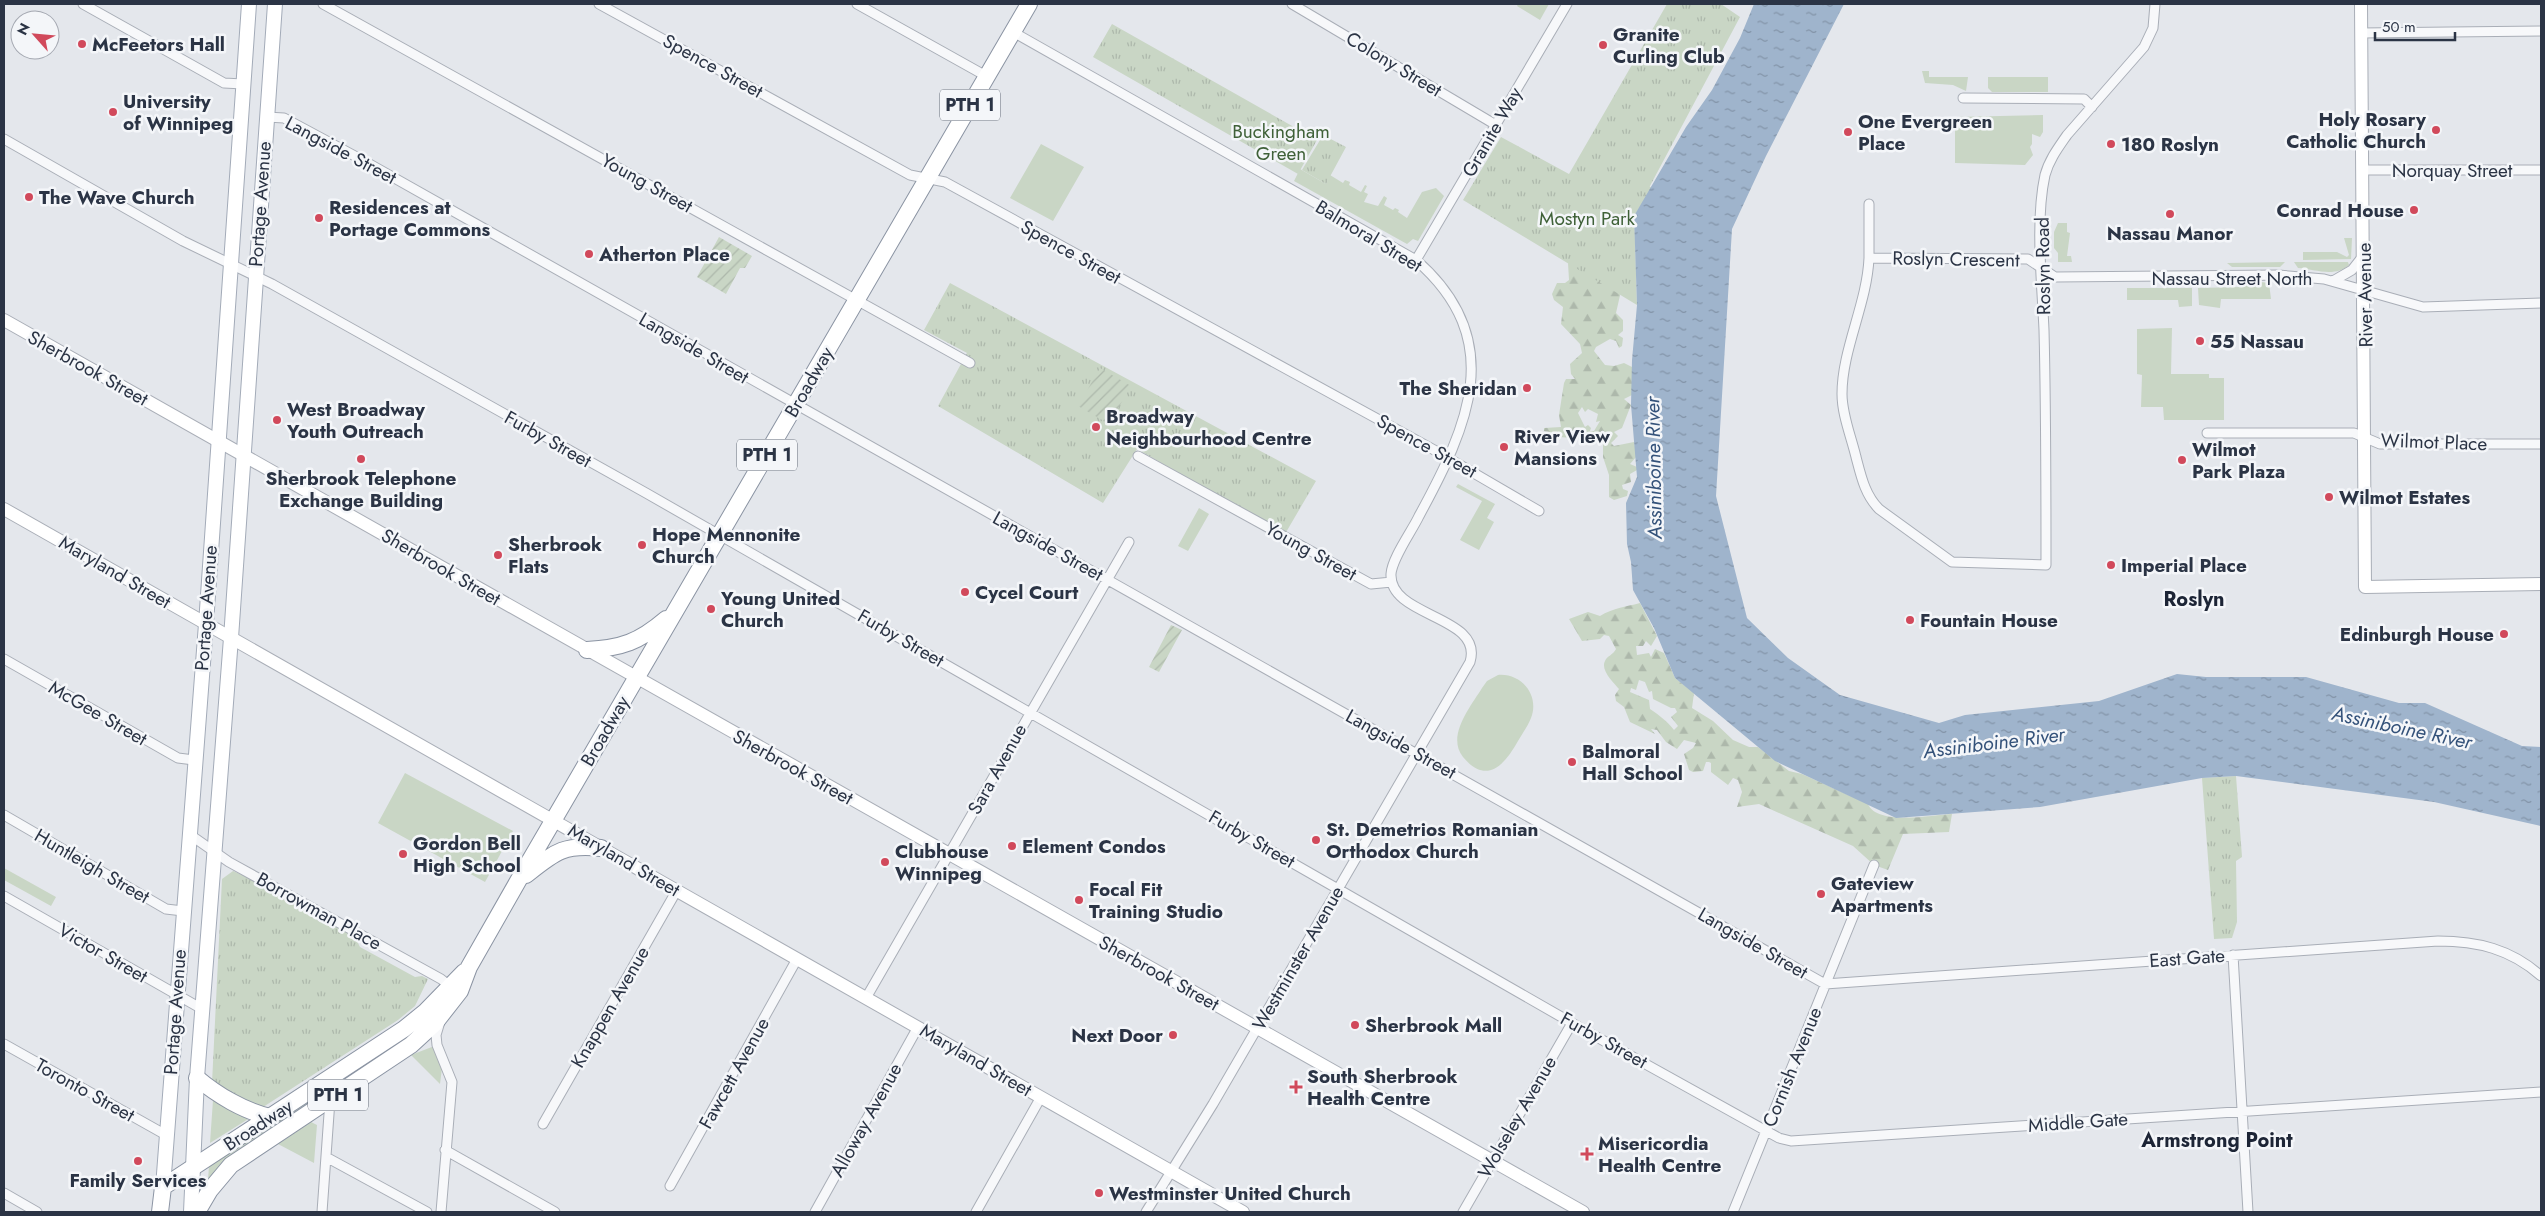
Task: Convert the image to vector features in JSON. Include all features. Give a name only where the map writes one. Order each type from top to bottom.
[{"type":"highway","name":"Broadway","points":[[197,1212],[219,1179],[242,1156],[330,1100],[411,1045],[442,1015],[460,991],[469,968],[518,881],[1029,4]]},
{"type":"highway","points":[[587,650],[611,648],[631,643],[649,634],[675,611]]},
{"type":"highway","points":[[518,881],[548,857],[569,847],[601,848]]},
{"type":"highway","name":"Broadway","points":[[162,1187],[404,1029],[425,1012],[469,968]]},
{"type":"highway","points":[[196,1078],[209,1088],[258,1114],[270,1117]]},
{"type":"highway","name":"Portage Avenue","points":[[160,1212],[162,1187]]},
{"type":"main road","name":"Portage Avenue","points":[[162,1187],[206,624],[249,4]]},
{"type":"main road","name":"Portage Avenue","points":[[191,1212],[196,1078],[231,638],[275,4]]},
{"type":"main road","name":"River Avenue","points":[[2361,4],[2366,587],[2541,584]]},
{"type":"main road","name":"Sherbrook Street","points":[[4,320],[1583,1212]]},
{"type":"main road","name":"Maryland Street","points":[[4,509],[1243,1212]]},
{"type":"street","points":[[83,4],[224,83],[243,84]]},
{"type":"street","name":"Young Street","points":[[323,4],[970,363]]},
{"type":"street","name":"Spence Street","points":[[599,4],[910,176],[945,182],[1449,458],[1539,511]]},
{"type":"street","points":[[858,4],[986,76]]},
{"type":"street","name":"Colony Street","points":[[1292,4],[1496,125]]},
{"type":"street","name":"Granite Way","points":[[1416,260],[1567,4]]},
{"type":"street","name":"Roslyn Road","points":[[2046,565],[2042,268],[2042,193],[2045,174],[2056,150],[2144,47],[2153,28],[2155,4]]},
{"type":"street","name":"Balmoral Street","points":[[1013,32],[1416,260],[1430,273],[1447,294],[1462,319],[1468,341],[1471,373],[1469,399],[1462,428],[1449,458],[1395,561],[1391,574],[1392,582]]},
{"type":"street","points":[[2361,33],[2541,32]]},
{"type":"street","points":[[1963,98],[2084,99],[2092,107]]},
{"type":"street","name":"Langside Street","points":[[267,117],[284,118],[366,162],[796,406],[1418,753],[1825,984]]},
{"type":"street","name":"Furby Street","points":[[4,139],[182,241],[255,276],[720,535],[1572,1023],[1767,1132]]},
{"type":"street","name":"Norquay Street","points":[[2362,170],[2541,170]]},
{"type":"street","name":"Roslyn Crescent","points":[[1869,204],[1867,280],[1842,391],[1844,412],[1862,479],[1871,500],[1879,509],[1952,562],[2046,565]]},
{"type":"street","points":[[2333,281],[2352,270],[2364,253]]},
{"type":"street","name":"Roslyn Crescent","points":[[1869,258],[2028,259],[2042,268]]},
{"type":"street","name":"Nassau Street North","points":[[2042,268],[2055,277],[2278,275],[2333,281],[2424,307],[2541,303]]},
{"type":"street","name":"Wilmot Place","points":[[2208,433],[2354,433],[2380,444],[2541,444]]},
{"type":"street","name":"Young Street","points":[[1138,456],[1371,584],[1392,582]]},
{"type":"street","name":"Sara Avenue","points":[[866,998],[1129,542]]},
{"type":"street","name":"Westminster Avenue","points":[[1146,1212],[1339,889],[1470,662],[1472,648],[1465,635],[1405,599],[1392,582]]},
{"type":"street","name":"McGee Street","points":[[4,659],[178,758],[194,760]]},
{"type":"street","name":"Huntleigh Street","points":[[4,815],[166,909],[183,911]]},
{"type":"street","name":"Borrowman Place","points":[[189,834],[214,852],[441,979],[450,986]]},
{"type":"street","name":"Cornish Avenue","points":[[1733,1212],[1874,866]]},
{"type":"street","name":"Knappen Avenue","points":[[544,1124],[677,890]]},
{"type":"street","name":"Victor Street","points":[[4,896],[202,1009]]},
{"type":"street","name":"East Gate","points":[[1825,984],[2438,940],[2464,941],[2498,949],[2521,961],[2541,976]]},
{"type":"street","points":[[2233,955],[2248,1212]]},
{"type":"street","name":"Fawcett Avenue","points":[[670,1186],[797,959]]},
{"type":"street","points":[[441,1212],[452,1082],[437,1045],[437,1031],[442,1015]]},
{"type":"street","name":"Wolseley Avenue","points":[[1463,1212],[1572,1023]]},
{"type":"street","name":"Alloway Avenue","points":[[815,1212],[918,1027]]},
{"type":"street","name":"Toronto Street","points":[[4,1044],[166,1136]]},
{"type":"street","name":"Middle Gate","points":[[1767,1132],[1791,1141],[2541,1092]]},
{"type":"street","points":[[976,1212],[1041,1097]]},
{"type":"street","points":[[322,1212],[330,1100]]},
{"type":"street","points":[[445,1150],[555,1212]]},
{"type":"street","points":[[326,1157],[427,1212]]},
{"type":"street","points":[[4,1193],[37,1212]]},
{"type":"green space","points":[[1518,4],[1549,4],[1540,20],[1517,6]]},
{"type":"green space","name":"Mostyn Park","points":[[1667,4],[1721,4],[1740,17],[1634,216],[1637,305],[1463,200],[1501,137],[1569,174]]},
{"type":"green space","name":"Buckingham Green","points":[[1112,24],[1317,140],[1298,174],[1093,57]]},
{"type":"green space","points":[[1922,71],[1929,71],[1929,77],[1968,77],[1966,91],[1953,85],[1925,83]]},
{"type":"green space","points":[[1988,77],[2048,77],[2048,92],[1992,92],[1988,88]]},
{"type":"green space","points":[[2043,115],[2043,132],[2040,137],[2032,134],[2032,144],[2030,147],[2033,155],[2025,165],[1955,163],[1955,117]]},
{"type":"green space","points":[[1323,135],[1346,147],[1326,184],[1302,170]]},
{"type":"green space","points":[[1041,144],[1084,167],[1053,221],[1010,198]]},
{"type":"green space","points":[[1300,169],[1326,184],[1330,175],[1343,183],[1345,180],[1350,182],[1349,185],[1361,192],[1365,185],[1367,186],[1364,192],[1368,194],[1364,202],[1378,206],[1384,196],[1387,198],[1384,205],[1393,210],[1395,208],[1399,210],[1398,212],[1407,218],[1422,192],[1436,188],[1444,196],[1418,241],[1413,239],[1407,244],[1294,181]]},
{"type":"green space","points":[[1643,182],[1652,188],[1634,216],[1636,280],[1621,291],[1616,313],[1623,320],[1623,331],[1618,335],[1623,338],[1622,346],[1619,348],[1616,341],[1610,339],[1596,347],[1594,351],[1605,365],[1614,366],[1624,363],[1632,367],[1632,395],[1624,399],[1631,405],[1622,428],[1614,432],[1618,436],[1611,443],[1614,446],[1634,442],[1637,456],[1630,464],[1637,467],[1637,470],[1630,474],[1631,482],[1622,485],[1623,489],[1628,491],[1627,496],[1614,500],[1609,497],[1609,475],[1603,457],[1603,443],[1600,440],[1559,437],[1544,431],[1544,428],[1561,427],[1559,415],[1564,383],[1566,379],[1575,379],[1571,374],[1570,364],[1582,353],[1580,344],[1561,324],[1563,307],[1554,300],[1552,294],[1557,283],[1565,283],[1569,280],[1568,263],[1573,264]],"holes":[[[1582,407],[1585,412],[1588,409],[1598,414],[1596,422],[1600,421],[1594,431],[1590,431],[1591,428],[1588,425],[1585,427],[1578,413]]]},
{"type":"green space","points":[[2058,223],[2067,223],[2067,232],[2070,233],[2067,256],[2071,256],[2072,262],[2058,262],[2058,253],[2054,248],[2054,232]]},
{"type":"green space","points":[[719,237],[752,256],[745,268],[740,268],[726,294],[697,277]]},
{"type":"green space","points":[[2344,238],[2352,238],[2351,259],[2303,260],[2303,252],[2337,252],[2347,257],[2349,255]]},
{"type":"green space","points":[[2285,262],[2280,267],[2232,267],[2227,263]]},
{"type":"green space","points":[[2294,262],[2348,262],[2349,265],[2337,271],[2324,272],[2298,268]]},
{"type":"green space","points":[[2253,281],[2269,283],[2271,299],[2221,299],[2220,308],[2199,305],[2198,288],[2241,287]]},
{"type":"green space","name":"Broadway Neighbourhood Centre","points":[[950,283],[1316,481],[1285,534],[1137,449],[1103,503],[938,406],[967,353],[924,330]]},
{"type":"green space","points":[[2127,288],[2192,288],[2192,306],[2179,307],[2178,300],[2127,300]]},
{"type":"green space","points":[[2172,328],[2171,374],[2209,374],[2209,378],[2224,378],[2224,420],[2164,420],[2163,407],[2141,407],[2142,375],[2137,374],[2137,329]]},
{"type":"green space","points":[[1100,368],[1131,386],[1109,424],[1078,406]]},
{"type":"green space","points":[[1458,484],[1495,504],[1487,518],[1494,522],[1479,550],[1460,540],[1482,501],[1456,487]]},
{"type":"green space","points":[[1199,508],[1209,514],[1188,551],[1178,546]]},
{"type":"green space","points":[[1640,603],[1657,636],[1651,646],[1646,641],[1643,646],[1636,646],[1637,655],[1649,653],[1651,657],[1655,649],[1664,653],[1675,678],[1694,693],[1692,708],[1713,721],[1733,740],[1749,747],[1758,747],[1789,771],[1802,774],[1868,804],[1873,811],[1882,815],[1906,818],[1952,814],[1949,832],[1903,834],[1888,870],[1874,865],[1853,846],[1759,804],[1737,807],[1742,792],[1738,780],[1733,778],[1728,785],[1711,772],[1711,763],[1709,762],[1706,762],[1703,771],[1693,772],[1689,770],[1684,754],[1693,748],[1696,743],[1684,740],[1677,749],[1666,742],[1657,730],[1651,729],[1655,734],[1630,722],[1624,707],[1616,701],[1615,695],[1619,689],[1604,668],[1606,659],[1616,649],[1609,636],[1604,635],[1600,639],[1582,641],[1569,619],[1588,612],[1600,616],[1614,609]],"holes":[[[1639,680],[1645,682],[1649,692],[1652,691],[1653,699],[1671,708],[1675,708],[1677,712],[1671,717],[1678,726],[1674,730],[1663,718],[1650,709],[1649,700],[1630,692],[1631,688],[1636,690]]]},
{"type":"green space","points":[[1171,625],[1182,630],[1159,672],[1149,667]]},
{"type":"green space","points":[[1498,675],[1506,675],[1521,682],[1531,694],[1533,709],[1528,724],[1513,749],[1501,764],[1495,769],[1488,771],[1480,770],[1472,766],[1463,757],[1458,749],[1457,740],[1462,721],[1482,688],[1487,681]]},
{"type":"green space","points":[[405,773],[513,831],[485,882],[378,823]]},
{"type":"green space","points":[[2236,776],[2242,857],[2236,861],[2237,922],[2232,938],[2214,939],[2202,778]]},
{"type":"green space","points":[[4,868],[56,897],[51,906],[4,880]]},
{"type":"green space","points":[[233,871],[292,896],[355,937],[360,947],[415,977],[422,976],[428,979],[415,1006],[398,1020],[260,1109],[212,1083],[222,879]]},
{"type":"green space","points":[[425,1019],[409,1038],[208,1181],[209,1165]]},
{"type":"green space","points":[[437,1045],[442,1068],[440,1084],[411,1055]]},
{"type":"green space","points":[[213,1100],[253,1116],[210,1143]]},
{"type":"green space","points":[[311,1122],[317,1125],[314,1163],[278,1144]]},
{"type":"water","name":"Assiniboine River","points":[[1754,4],[1844,4],[1766,156],[1732,229],[1716,496],[1747,618],[1788,658],[1840,695],[1939,723],[1965,715],[2099,701],[2177,674],[2206,677],[2306,677],[2399,703],[2425,703],[2522,746],[2541,747],[2541,826],[2434,802],[2236,776],[2202,778],[2040,807],[1896,818],[1775,761],[1675,678],[1654,628],[1633,590],[1631,562],[1627,544],[1626,503],[1637,477],[1631,405],[1632,360],[1637,305],[1634,216],[1686,127],[1712,90],[1740,38]]},
{"type":"place","name":"McFeetors Hall","points":[[82,44]]},
{"type":"place","name":"Granite Curling Club","points":[[1603,45]]},
{"type":"place","name":"University of Winnipeg","points":[[113,112]]},
{"type":"place","name":"Holy Rosary Catholic Church","points":[[2436,130]]},
{"type":"place","name":"One Evergreen Place","points":[[1848,132]]},
{"type":"place","name":"180 Roslyn","points":[[2111,144]]},
{"type":"place","name":"The Wave Church","points":[[29,197]]},
{"type":"place","name":"Conrad House","points":[[2414,210]]},
{"type":"place","name":"Nassau Manor","points":[[2170,214]]},
{"type":"place","name":"Residences at Portage Commons","points":[[319,218]]},
{"type":"place","name":"Atherton Place","points":[[589,254]]},
{"type":"place","name":"55 Nassau","points":[[2200,341]]},
{"type":"place","name":"The Sheridan","points":[[1527,388]]},
{"type":"place","name":"West Broadway Youth Outreach","points":[[277,420]]},
{"type":"place","name":"Broadway Neighbourhood Centre","points":[[1096,427]]},
{"type":"place","name":"River View Mansions","points":[[1504,447]]},
{"type":"place","name":"Sherbrook Telephone Exchange Building","points":[[361,459]]},
{"type":"place","name":"Wilmot Park Plaza","points":[[2182,460]]},
{"type":"place","name":"Wilmot Estates","points":[[2329,497]]},
{"type":"place","name":"Hope Mennonite Church","points":[[642,545]]},
{"type":"place","name":"Sherbrook Flats","points":[[498,555]]},
{"type":"place","name":"Imperial Place","points":[[2111,565]]},
{"type":"place","name":"Cycel Court","points":[[965,592]]},
{"type":"place","name":"Young United Church","points":[[711,609]]},
{"type":"place","name":"Fountain House","points":[[1910,620]]},
{"type":"place","name":"Edinburgh House","points":[[2504,634]]},
{"type":"place","name":"Balmoral Hall School","points":[[1572,762]]},
{"type":"place","name":"St. Demetrios Romanian Orthodox Church","points":[[1316,840]]},
{"type":"place","name":"Element Condos","points":[[1012,846]]},
{"type":"place","name":"Gordon Bell High School","points":[[403,854]]},
{"type":"place","name":"Clubhouse Winnipeg","points":[[885,862]]},
{"type":"place","name":"Gateview Apartments","points":[[1821,894]]},
{"type":"place","name":"Focal Fit Training Studio","points":[[1079,900]]},
{"type":"place","name":"Sherbrook Mall","points":[[1355,1025]]},
{"type":"place","name":"Next Door","points":[[1173,1035]]},
{"type":"place","name":"South Sherbrook Health Centre","points":[[1296,1087]]},
{"type":"place","name":"Misericordia Health Centre","points":[[1587,1154]]},
{"type":"place","name":"Family Services","points":[[138,1161]]},
{"type":"place","name":"Westminster United Church","points":[[1099,1193]]},
{"type":"district","name":"Roslyn","points":[[2194,599]]},
{"type":"district","name":"Armstrong Point","points":[[2217,1140]]}]
